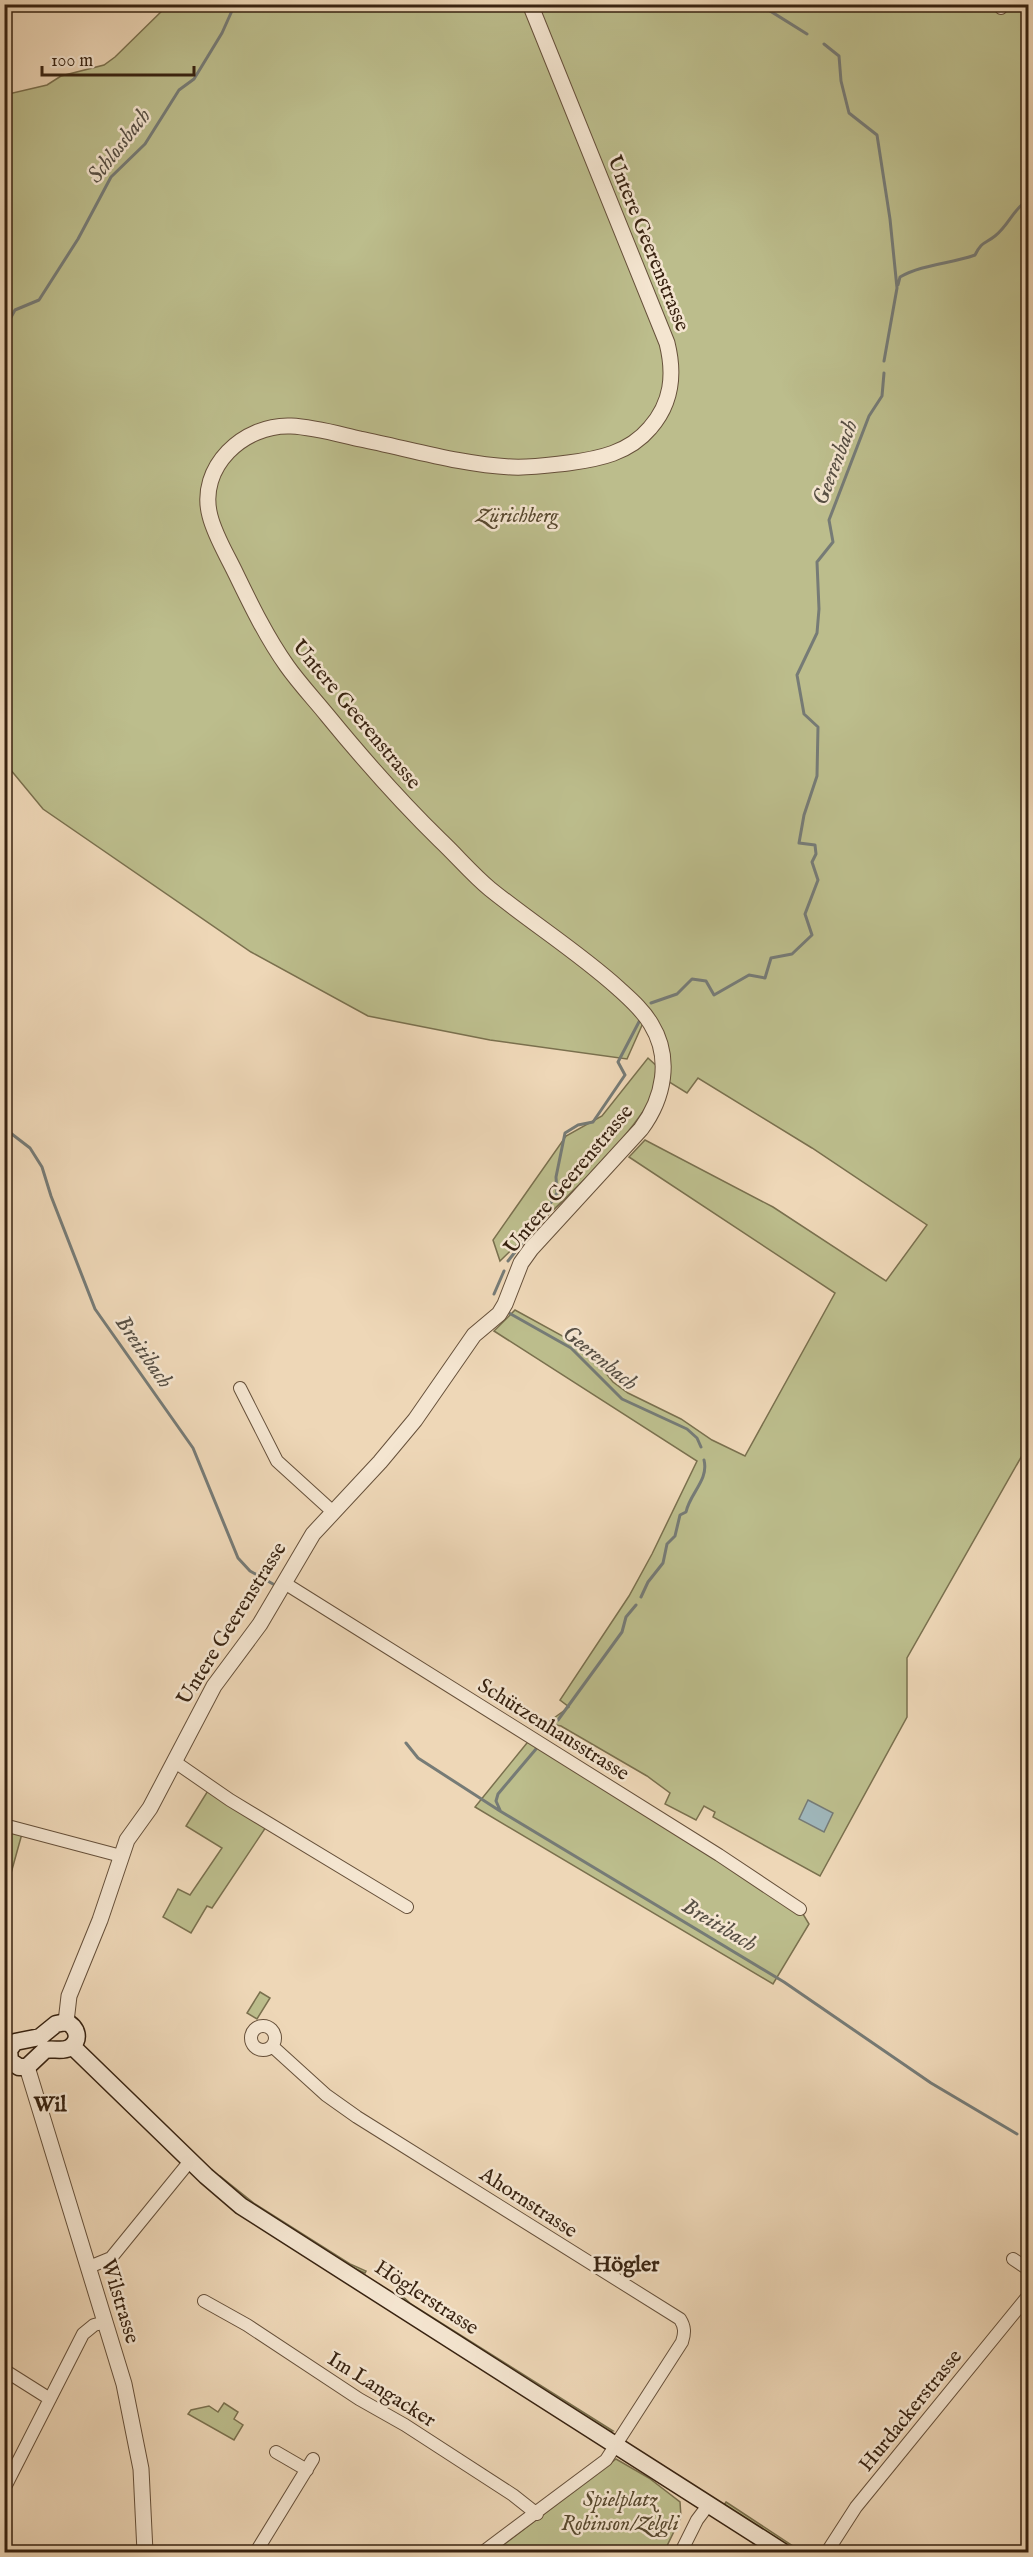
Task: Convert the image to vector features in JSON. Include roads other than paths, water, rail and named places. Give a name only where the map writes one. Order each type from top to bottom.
[{"type":"main road","points":[[66,2022],[73,2026],[76,2032],[77,2039],[72,2046],[67,2049],[45,2050],[27,2067],[19,2067],[10,2061],[8,2044],[40,2037],[56,2024],[66,2022]]},
{"type":"main road","name":"Höglerstrasse","points":[[72,2046],[220,2190],[252,2214],[783,2553]]},
{"type":"street","name":"Untere Geerenstrasse","points":[[66,2022],[69,1995],[103,1912],[121,1856],[131,1833],[150,1808],[175,1762],[203,1704],[286,1584],[313,1534],[409,1428],[474,1335],[499,1314],[521,1263],[531,1249],[645,1124],[656,1104],[663,1078],[663,1057],[659,1040],[654,1028],[638,1006],[604,975],[480,880],[381,779],[287,666],[240,583],[216,533],[208,507],[212,478],[227,453],[247,437],[272,427],[311,429],[475,462],[518,467],[587,460],[614,454],[642,437],[661,414],[671,386],[671,364],[667,343],[530,4]]},
{"type":"street","points":[[240,1388],[277,1461],[332,1511]]},
{"type":"street","name":"Schützenhausstrasse","points":[[286,1584],[710,1849],[800,1909]]},
{"type":"street","points":[[175,1762],[230,1800],[407,1906]]},
{"type":"street","points":[[4,1825],[121,1856]]},
{"type":"street","name":"Ahornstrasse","points":[[272,2046],[326,2095],[357,2117],[680,2319],[684,2325],[685,2334],[682,2342],[617,2446]]},
{"type":"street","name":"Wilstrasse","points":[[27,2067],[124,2384],[137,2442],[143,2493],[145,2553]]},
{"type":"street","points":[[89,2268],[111,2258],[190,2161]]},
{"type":"street","points":[[1013,2259],[1029,2269]]},
{"type":"street","name":"Hurdackerstrasse","points":[[827,2553],[856,2506],[1029,2296]]},
{"type":"street","name":"Im Langacker","points":[[204,2301],[425,2438],[513,2495],[537,2514]]},
{"type":"street","points":[[4,2489],[83,2334],[94,2325],[106,2322]]},
{"type":"street","points":[[4,2370],[50,2399]]},
{"type":"street","points":[[483,2553],[606,2460],[617,2446]]},
{"type":"street","points":[[256,2553],[310,2464],[276,2452]]},
{"type":"street","points":[[681,2553],[697,2520],[709,2504]]},
{"type":"water","points":[[808,1800],[833,1813],[824,1832],[799,1819]]},
{"type":"waterway","name":"Schlossbach","points":[[4,330],[15,310],[39,300],[78,239],[111,177],[145,144],[179,90],[194,79],[222,33],[235,4]]},
{"type":"waterway","name":"Geerenbach","points":[[759,4],[807,34]]},
{"type":"waterway","name":"Geerenbach","points":[[824,44],[839,56],[841,81],[849,113],[877,135],[890,219],[897,288],[884,361]]},
{"type":"waterway","points":[[898,285],[900,277],[909,273],[975,255],[982,245],[1000,232],[1018,208],[1028,200]]},
{"type":"waterway","name":"Geerenbach","points":[[651,1003],[677,994],[692,979],[706,981],[714,995],[749,975],[765,978],[771,958],[792,954],[812,935],[805,914],[818,880],[812,862],[816,854],[815,845],[799,843],[804,815],[817,776],[818,727],[804,714],[797,675],[817,633],[819,609],[817,562],[833,542],[829,520],[869,416],[882,396],[884,373]]},
{"type":"waterway","name":"Geerenbach","points":[[508,1261],[538,1223],[557,1193],[556,1177],[565,1133],[578,1125],[593,1122],[625,1075],[618,1062],[641,1018]]},
{"type":"waterway","name":"Breitibach","points":[[4,1128],[30,1148],[42,1167],[95,1309],[193,1448],[238,1558],[250,1571],[273,1584]]},
{"type":"waterway","name":"Geerenbach","points":[[494,1294],[504,1271]]},
{"type":"waterway","name":"Geerenbach","points":[[509,1313],[571,1348],[622,1399],[687,1429],[697,1438],[701,1447]]},
{"type":"waterway","name":"Geerenbach","points":[[641,1597],[648,1582],[663,1563],[667,1544],[675,1536],[680,1515],[686,1512],[702,1480],[704,1460]]},
{"type":"waterway","name":"Geerenbach","points":[[558,1720],[622,1632],[626,1617],[636,1605]]},
{"type":"waterway","name":"Breitibach","points":[[406,1743],[418,1758],[500,1811],[784,1982],[931,2083],[1017,2134]]},
{"type":"waterway","name":"Geerenbach","points":[[500,1810],[496,1801],[498,1794],[536,1749]]},
{"type":"district","name":"Wil","points":[[50,2103]]},
{"type":"district","name":"Högler","points":[[626,2263]]},
{"type":"park label","name":"Zürichberg","points":[[517,515]]},
{"type":"park label","name":"Spielplatz Robinson/Zelgli","points":[[620,2511]]}]
